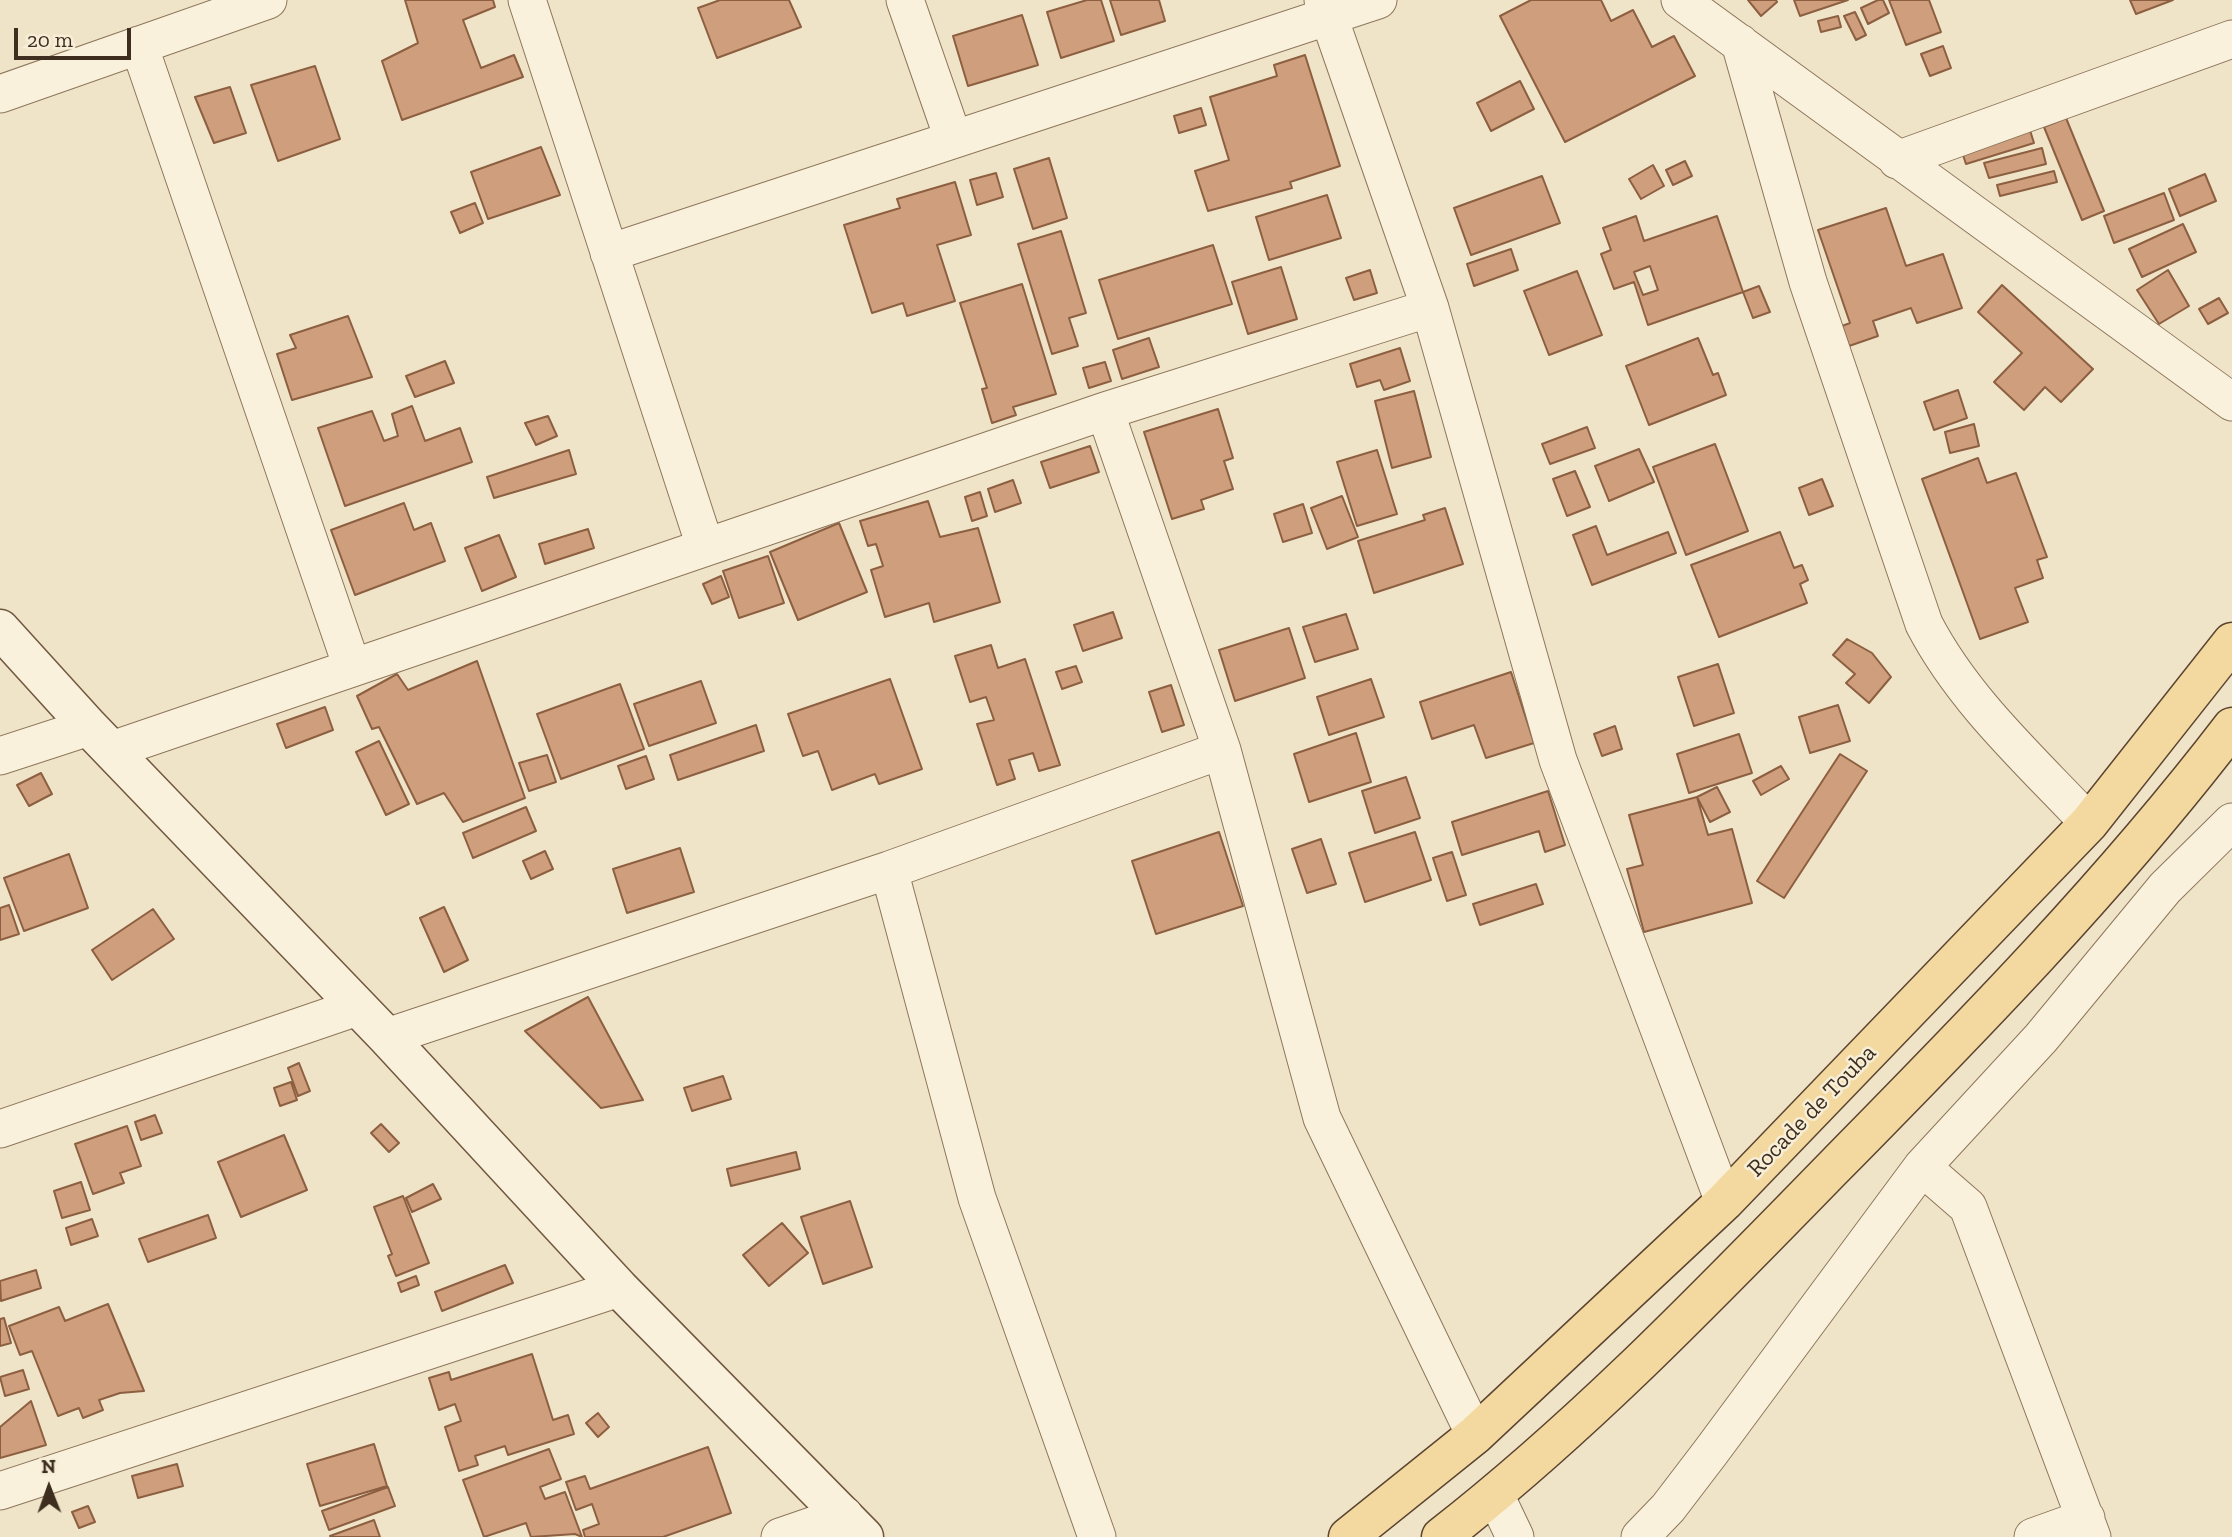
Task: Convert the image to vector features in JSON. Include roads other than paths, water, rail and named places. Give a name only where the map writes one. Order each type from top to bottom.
[{"type":"main road","points":[[0,629],[100,738],[387,1037],[619,1289],[854,1526]]},
{"type":"main road","name":"Rocade de Touba","points":[[1348,1537],[1475,1435],[1724,1202],[2089,823],[2232,642]]},
{"type":"main road","points":[[1441,1537],[1495,1495],[1577,1424],[1701,1303],[1904,1096],[2130,855],[2232,727]]},
{"type":"street","points":[[0,94],[268,0]]},
{"type":"street","points":[[527,0],[705,546]]},
{"type":"street","points":[[905,0],[953,138]]},
{"type":"street","points":[[609,253],[953,138],[1326,8],[1378,0]]},
{"type":"street","points":[[1680,0],[2232,402]]},
{"type":"street","points":[[1326,8],[1430,308],[1558,760],[1724,1202]]},
{"type":"street","points":[[1898,160],[2232,39]]},
{"type":"street","points":[[1740,43],[1808,282],[1924,624],[1943,662],[1967,694],[2089,823]]},
{"type":"street","points":[[139,45],[352,667]]},
{"type":"street","points":[[0,756],[100,738],[352,667],[1105,411],[1430,308]]},
{"type":"street","points":[[1105,411],[1222,750],[1322,1118],[1475,1435]]},
{"type":"street","points":[[387,1037],[889,870],[1222,750]]},
{"type":"street","points":[[1640,1537],[1668,1508],[1710,1453],[1922,1167],[2041,1038],[2165,888],[2232,822]]},
{"type":"street","points":[[2130,855],[2165,888]]},
{"type":"street","points":[[889,870],[977,1198],[1097,1537]]},
{"type":"street","points":[[0,1129],[356,1007]]},
{"type":"street","points":[[1922,1167],[1968,1207],[2089,1528],[2033,1537]]},
{"type":"street","points":[[0,1491],[619,1289]]},
{"type":"street","points":[[1495,1495],[1515,1537]]},
{"type":"street","points":[[780,1537],[854,1526]]}]
